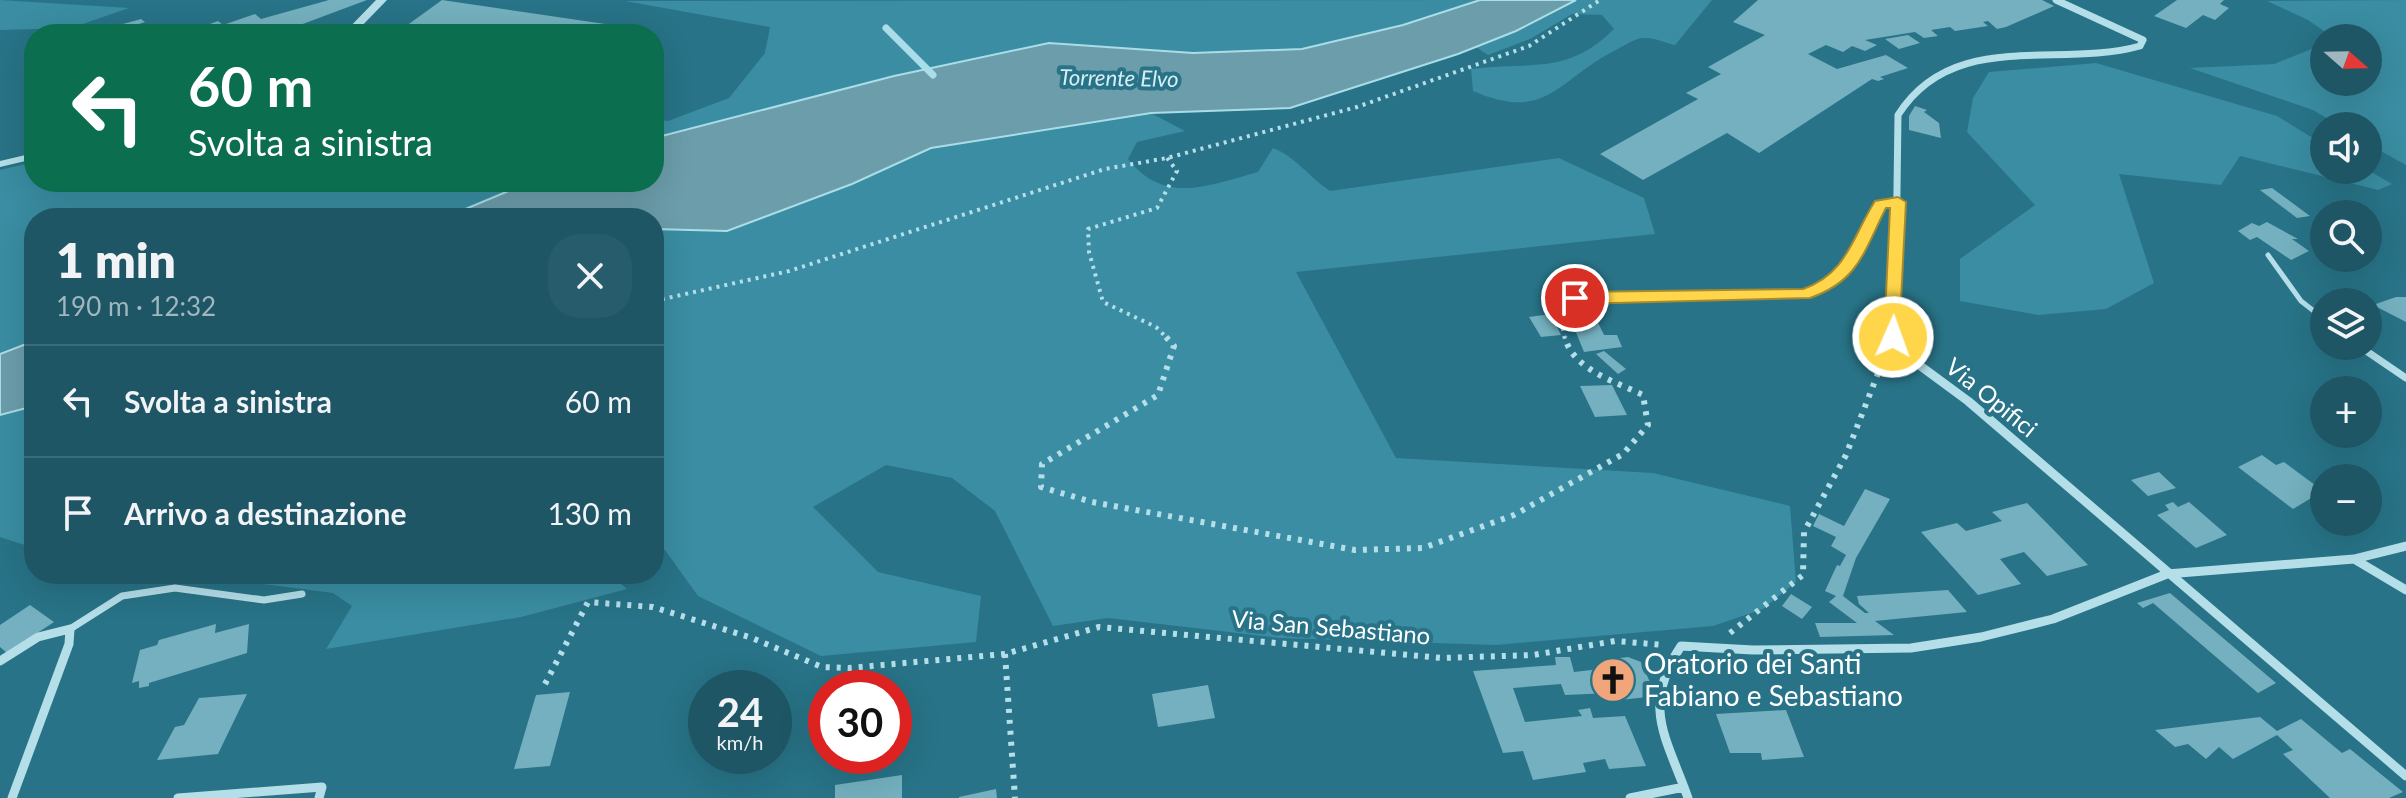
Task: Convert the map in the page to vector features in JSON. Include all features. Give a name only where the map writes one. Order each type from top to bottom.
[{"type":"street","points":[[358,24],[382,0]]},
{"type":"street","points":[[1893,337],[1898,115],[1906,99],[1968,61],[1984,57],[2115,53],[2140,46],[2143,40],[2131,31],[2057,0]]},
{"type":"street","points":[[0,164],[24,158]]},
{"type":"street","name":"Via Opifici","points":[[1893,337],[1911,359],[1968,401],[2406,776]]},
{"type":"street","points":[[1630,798],[1686,793],[1669,749],[1658,691],[1664,672],[1681,646],[1722,649],[1911,648],[2053,619],[2167,574],[2354,559],[2406,546]]},
{"type":"street","points":[[2354,559],[2406,590]]},
{"type":"street","points":[[0,661],[38,637],[70,629],[64,659],[12,798]]},
{"type":"street","points":[[178,798],[322,787],[319,798]]},
{"type":"lane","points":[[1575,298],[1804,294],[1830,285],[1847,268],[1880,204],[1898,202]]},
{"type":"lane","points":[[2268,255],[2301,301],[2310,308]]},
{"type":"lane","points":[[2380,360],[2406,378]]},
{"type":"lane","points":[[70,629],[122,596],[175,588],[264,600],[302,594]]},
{"type":"path","points":[[664,299],[789,271],[1105,169],[1167,158],[1286,129],[1529,46],[1600,0]]},
{"type":"path","points":[[1167,158],[1177,171],[1157,208],[1088,229],[1089,252],[1103,302],[1156,327],[1174,346],[1158,395],[1042,464],[1041,487],[1092,502],[1355,550],[1423,548],[1514,515],[1623,454],[1648,425],[1643,395],[1591,369],[1568,351],[1557,302],[1575,298]]},
{"type":"path","points":[[1722,649],[1733,627],[1803,575],[1804,532],[1846,455],[1893,337]]},
{"type":"path","name":"Via San Sebastiano","points":[[545,684],[588,602],[628,603],[665,610],[752,638],[822,667],[849,668],[1005,654],[1099,627],[1453,659],[1533,655],[1615,641],[1681,646]]},
{"type":"path","points":[[1005,654],[1015,798]]},
{"type":"shaded area","points":[[0,0],[129,8],[83,24],[24,24],[24,29],[0,30]]},
{"type":"shaded area","points":[[1480,0],[1403,25],[1302,49],[1194,53],[1049,43],[894,76],[664,135],[664,120],[729,98],[765,53],[770,27],[625,1]]},
{"type":"shaded area","points":[[1576,0],[1712,0],[1675,45],[1648,38],[1633,41],[1550,94],[1535,100],[1498,100],[1473,91],[1471,69],[1548,64],[1564,60],[1597,44],[1614,29],[1602,15],[1572,14],[1530,39],[1488,55],[1476,47]]},
{"type":"shaded area","points":[[2406,0],[2406,165],[2382,152],[2382,112],[2316,112],[2190,68],[2274,64],[2310,50],[2310,96],[2382,96],[2382,24],[2314,24],[2267,1]]},
{"type":"shaded area","points":[[2096,63],[2277,116],[2310,136],[2310,173],[2240,156],[2221,185],[2119,174],[2154,283],[2106,309],[2038,315],[1960,301],[1960,259],[2035,205],[1967,132],[1973,98],[1989,72]]},
{"type":"shaded area","points":[[1151,113],[1185,131],[1137,142],[1128,159],[1142,174],[1172,187],[1205,186],[1258,172],[1273,148],[1289,157],[1330,191],[1559,158],[1644,198],[1655,234],[1296,272],[1396,458],[1653,473],[1790,506],[1796,582],[1763,609],[1713,626],[1496,645],[1280,638],[1108,618],[1053,626],[995,511],[952,478],[886,465],[813,507],[878,572],[981,596],[976,642],[821,656],[698,596],[664,550],[664,229],[727,231],[852,184],[931,148]]},
{"type":"shaded area","points":[[24,164],[24,192],[527,192],[529,208],[24,208],[24,545],[0,537],[0,170]]},
{"type":"shaded area","points":[[2382,178],[2392,184],[2378,190],[2354,184],[2382,184]]},
{"type":"shaded area","points":[[264,584],[621,584],[627,589],[521,617],[326,649],[352,606],[333,593]]},
{"type":"water","name":"Torrente Elvo","points":[[1480,0],[1576,0],[1516,31],[1458,54],[1290,108],[1151,113],[931,148],[852,184],[727,231],[664,229],[664,208],[468,208],[506,192],[664,192],[664,135],[894,76],[1049,43],[1193,53],[1302,49],[1403,25]]},
{"type":"water","points":[[24,345],[24,409],[0,415],[0,354]]},
{"type":"building","points":[[329,0],[367,0],[303,24],[226,24],[255,14],[261,19]]},
{"type":"building","points":[[442,0],[605,24],[409,24]]},
{"type":"building","points":[[1758,0],[2042,0],[2054,6],[1997,29],[1988,21],[1983,22],[1988,26],[1955,31],[1950,27],[1931,30],[1938,36],[1924,38],[1915,32],[1865,40],[1877,45],[1865,51],[1852,46],[1843,52],[1826,45],[1808,54],[1837,69],[1886,55],[1908,68],[1880,77],[1884,79],[1878,81],[1872,79],[1759,153],[1727,133],[1643,180],[1600,154],[1698,99],[1686,93],[1721,74],[1708,67],[1765,35],[1733,22]]},
{"type":"building","points":[[2177,0],[2224,0],[2220,4],[2229,8],[2215,20],[2203,15],[2186,28],[2154,16]]},
{"type":"building","points":[[141,19],[145,22],[139,24],[123,24]]},
{"type":"building","points":[[1908,35],[1920,43],[1899,49],[1885,39]]},
{"type":"building","points":[[1915,106],[1927,110],[1924,112],[1939,123],[1941,138],[1909,130],[1909,116]]},
{"type":"building","points":[[2272,188],[2310,216],[2297,218],[2260,190]]},
{"type":"building","points":[[2267,222],[2298,239],[2292,239],[2309,251],[2291,260],[2257,237],[2250,240],[2238,231],[2252,223],[2259,226]]},
{"type":"building","points":[[2406,297],[2406,322],[2382,310],[2382,302]]},
{"type":"building","points":[[1588,302],[1604,335],[1617,335],[1622,347],[1584,352],[1564,303]]},
{"type":"building","points":[[1551,314],[1561,335],[1541,337],[1529,317]]},
{"type":"building","points":[[1604,351],[1626,369],[1618,374],[1596,354]]},
{"type":"building","points":[[1612,385],[1627,415],[1595,417],[1580,386]]},
{"type":"building","points":[[2262,455],[2276,465],[2284,462],[2310,481],[2310,499],[2293,509],[2238,467]]},
{"type":"building","points":[[2159,472],[2176,488],[2148,496],[2131,480]]},
{"type":"building","points":[[1865,489],[1890,499],[1856,558],[1843,596],[1869,613],[1859,604],[1857,596],[1948,590],[1967,612],[1875,621],[1894,635],[1820,637],[1815,623],[1857,623],[1829,602],[1836,596],[1825,591],[1837,565],[1840,566],[1846,555],[1831,546],[1836,537],[1813,526],[1819,514],[1844,526]]},
{"type":"building","points":[[2173,502],[2178,507],[2189,502],[2227,535],[2196,548],[2157,515],[2169,510],[2165,505]]},
{"type":"building","points":[[2027,503],[2088,565],[2047,576],[2024,552],[2000,559],[2021,584],[1978,595],[1921,532],[1957,523],[1966,531],[2002,521],[1992,512]]},
{"type":"building","points":[[2170,593],[2276,683],[2258,693],[2153,603],[2143,608],[2137,603]]},
{"type":"building","points":[[1791,594],[1812,607],[1802,619],[1782,606]]},
{"type":"building","points":[[30,605],[54,622],[7,653],[0,647],[0,625]]},
{"type":"building","points":[[216,624],[215,633],[249,624],[247,653],[149,683],[149,686],[139,688],[139,681],[132,683],[140,650],[157,645],[159,640]]},
{"type":"building","points":[[1555,657],[1570,657],[1574,672],[1600,669],[1603,660],[1628,657],[1641,662],[1653,689],[1647,697],[1620,700],[1611,693],[1565,695],[1561,684],[1513,688],[1525,722],[1582,716],[1578,710],[1590,708],[1593,718],[1625,716],[1646,766],[1609,769],[1605,759],[1583,763],[1586,772],[1533,780],[1523,751],[1503,753],[1473,671],[1556,665]]},
{"type":"building","points":[[1208,685],[1215,718],[1158,727],[1152,694]]},
{"type":"building","points":[[570,692],[550,766],[514,769],[536,695]]},
{"type":"building","points":[[247,694],[218,754],[157,760],[175,727],[184,725],[199,698]]},
{"type":"building","points":[[1786,710],[1804,757],[1762,760],[1761,753],[1730,753],[1716,714]]},
{"type":"building","points":[[2260,717],[2277,731],[2301,719],[2342,753],[2350,749],[2403,792],[2389,798],[2330,798],[2283,754],[2293,750],[2277,735],[2233,759],[2219,747],[2206,759],[2188,744],[2175,747],[2155,730]]},
{"type":"building","points":[[902,775],[902,798],[835,798],[835,785]]},
{"type":"building","points":[[996,789],[997,798],[959,798],[959,797]]},
{"type":"waterway","points":[[886,28],[933,75]]},
{"type":"place","name":"Oratorio dei Santi Fabiano e Sebastiano","points":[[1613,680]]},
{"type":"route","points":[[1575,298],[1804,294],[1830,285],[1847,268],[1880,204],[1898,202],[1893,337]]}]
